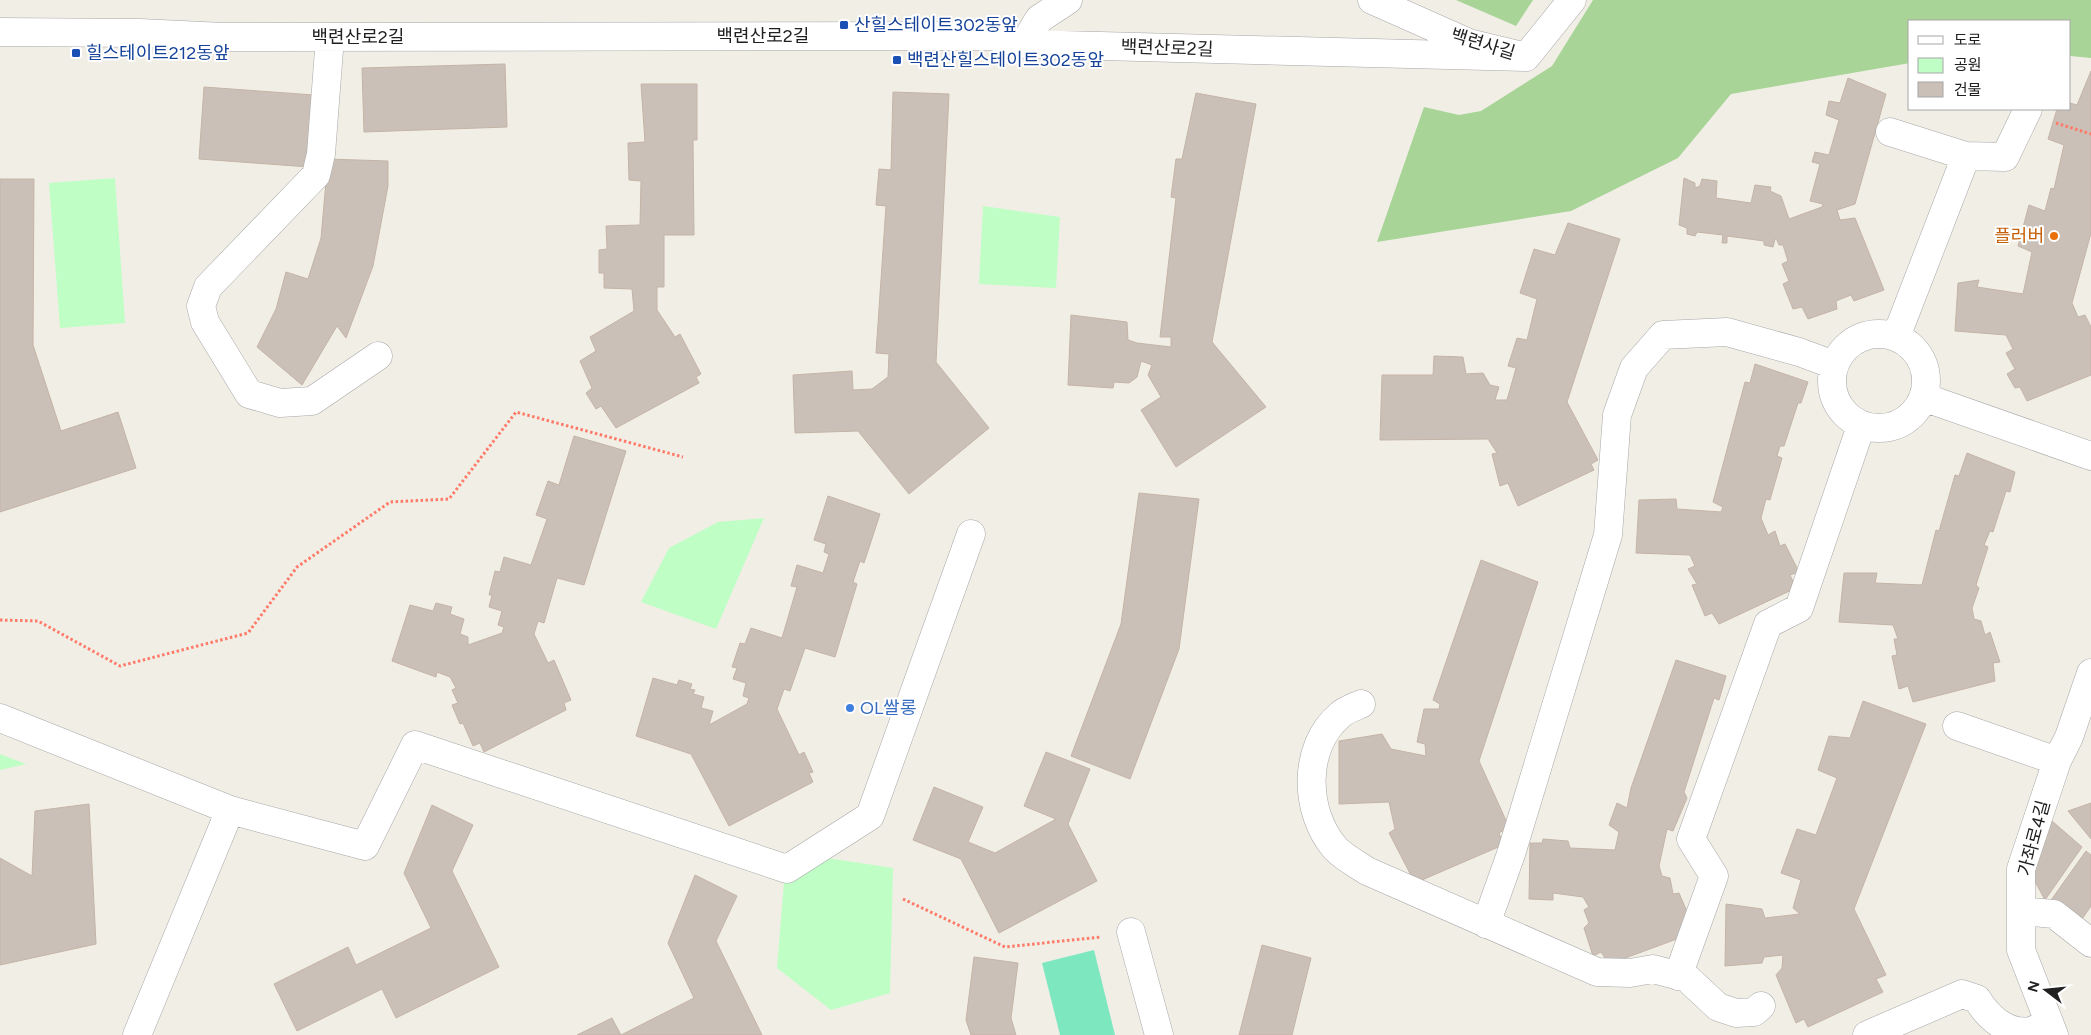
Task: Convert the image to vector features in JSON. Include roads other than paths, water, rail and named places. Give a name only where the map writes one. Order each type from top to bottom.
[{"type":"street","points":[[1024,44],[1039,19],[1068,0]]},
{"type":"street","name":"백련사길","points":[[1372,0],[1468,43],[1526,58],[1572,0]]},
{"type":"street","name":"백련산로2길","points":[[0,32],[140,32],[224,37],[991,36],[1024,44],[1526,58]]},
{"type":"street","points":[[330,37],[321,154],[316,175],[208,287],[200,306],[205,322],[249,394],[280,403],[312,401],[378,356]]},
{"type":"street","points":[[1890,132],[1966,156],[2004,157],[2027,111]]},
{"type":"street","points":[[1896,336],[1966,156]]},
{"type":"street","points":[[1486,924],[1511,854],[1608,535],[1617,415],[1634,368],[1663,335],[1727,332],[1799,352],[1834,365]]},
{"type":"street","points":[[1882,333],[1896,336],[1909,344],[1918,355],[1924,369],[1926,384],[1923,397],[1915,411],[1904,421],[1891,427],[1876,429],[1862,426],[1848,418],[1839,407],[1833,393],[1831,378],[1834,365],[1842,351],[1853,341],[1866,335],[1882,333]]},
{"type":"street","points":[[1923,397],[2091,456]]},
{"type":"street","points":[[1678,976],[1714,876],[1692,839],[1768,624],[1799,608],[1862,426]]},
{"type":"street","points":[[0,718],[230,810],[365,846],[415,745],[787,869],[870,816],[972,534]]},
{"type":"street","name":"가좌로4길","points":[[2052,1029],[2021,950],[2021,869],[2057,761],[2080,735],[2091,673]]},
{"type":"street","points":[[1361,704],[1340,714],[1321,738],[1313,761],[1314,808],[1320,827],[1336,849],[1367,871],[1597,972],[1630,973],[1652,969],[1687,978],[1718,1007],[1736,1013],[1754,1012],[1760,1006]]},
{"type":"street","points":[[1957,726],[2057,761]]},
{"type":"street","points":[[137,1035],[230,810]]},
{"type":"street","points":[[2021,912],[2054,914],[2091,943]]},
{"type":"street","points":[[1119,934],[1159,1035]]},
{"type":"street","points":[[1867,1035],[1962,994],[1977,999],[1984,1012],[1996,1023],[2008,1029],[2030,1031],[2052,1029]]},
{"type":"place","name":"산힐스테이트302동앞","points":[[844,25]]},
{"type":"place","name":"힐스테이트212동앞","points":[[76,53]]},
{"type":"place","name":"백련산힐스테이트302동앞","points":[[897,60]]},
{"type":"place","name":"플러버","points":[[2054,236]]},
{"type":"place","name":"OL쌀롱","points":[[850,708]]}]
